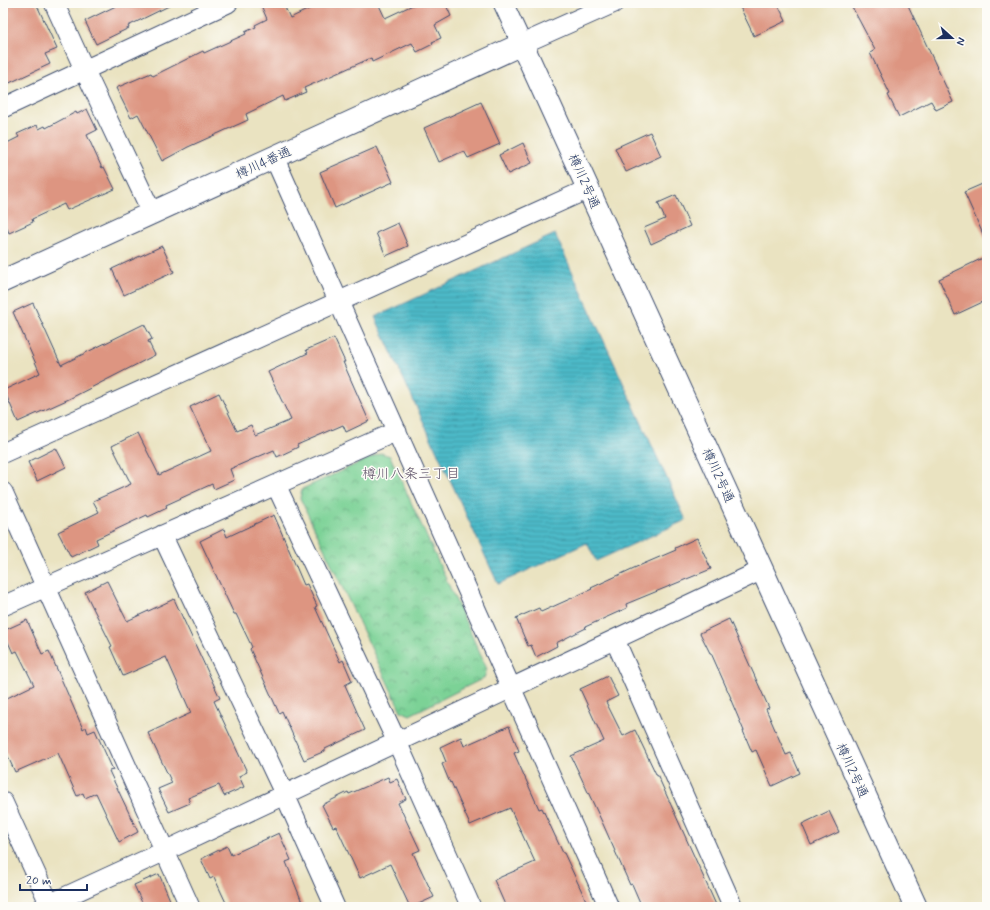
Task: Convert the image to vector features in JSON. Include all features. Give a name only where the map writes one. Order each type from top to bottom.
[{"type":"street","points":[[54,3],[84,71],[152,213]]},
{"type":"street","points":[[3,108],[228,3]]},
{"type":"street","points":[[503,3],[522,44],[614,3]]},
{"type":"street","name":"樽川4番通","points":[[3,281],[522,44]]},
{"type":"street","name":"樽川2号通","points":[[522,44],[916,907]]},
{"type":"street","points":[[274,157],[609,907]]},
{"type":"street","points":[[3,453],[588,189]]},
{"type":"street","points":[[3,606],[397,431]]},
{"type":"street","points":[[276,485],[397,742],[471,907]]},
{"type":"street","points":[[3,492],[190,907]]},
{"type":"street","points":[[162,535],[285,795],[334,907]]},
{"type":"street","points":[[3,802],[48,906],[762,570]]},
{"type":"street","points":[[615,640],[733,907]]},
{"type":"green space","points":[[381,453],[390,456],[487,669],[484,678],[410,715],[401,711],[300,498],[302,489]]},
{"type":"water","points":[[555,234],[686,520],[596,561],[587,543],[498,584],[375,317]]},
{"type":"building","points":[[3,3],[36,3],[57,49],[45,54],[50,64],[3,86]]},
{"type":"building","points":[[122,3],[175,3],[128,26],[129,28],[96,44],[85,21]]},
{"type":"building","points":[[260,3],[283,3],[290,18],[322,3],[378,3],[385,18],[417,3],[445,3],[451,16],[435,25],[441,38],[432,42],[433,44],[417,52],[412,43],[372,62],[371,58],[304,88],[306,92],[285,101],[283,96],[246,114],[248,120],[188,147],[162,161],[138,114],[131,118],[116,88],[151,73],[153,76],[203,51],[204,53],[246,34],[245,32],[256,27],[255,25],[267,19]]},
{"type":"building","points":[[738,3],[777,3],[786,21],[754,36]]},
{"type":"building","points":[[850,3],[907,3],[953,102],[936,110],[931,101],[899,117],[888,95],[890,94],[870,53],[875,50]]},
{"type":"building","points":[[481,102],[500,144],[468,158],[464,151],[439,162],[424,128]]},
{"type":"building","points":[[87,109],[97,130],[87,135],[102,168],[104,167],[115,189],[67,210],[64,204],[32,219],[33,222],[9,233],[3,218],[3,145],[19,137],[17,134],[37,125],[39,129],[45,126],[46,128],[76,112],[77,114]]},
{"type":"building","points":[[650,132],[661,156],[626,172],[615,148]]},
{"type":"building","points":[[523,143],[532,163],[508,174],[499,155]]},
{"type":"building","points":[[377,147],[393,182],[335,208],[320,172]]},
{"type":"building","points":[[987,182],[987,243],[964,192]]},
{"type":"building","points":[[676,195],[690,226],[651,244],[644,228],[665,219],[658,203]]},
{"type":"building","points":[[398,223],[408,246],[386,256],[376,233]]},
{"type":"building","points":[[162,246],[174,272],[124,295],[112,269]]},
{"type":"building","points":[[987,256],[987,300],[955,315],[939,279]]},
{"type":"building","points":[[33,303],[61,365],[144,324],[152,339],[148,341],[155,355],[69,399],[18,422],[4,390],[40,373],[13,312]]},
{"type":"building","points":[[334,338],[369,421],[346,432],[343,425],[297,445],[298,447],[277,457],[274,450],[230,469],[234,480],[214,489],[212,484],[166,505],[167,508],[148,517],[147,515],[96,539],[98,544],[71,557],[58,532],[99,512],[93,501],[131,484],[112,446],[138,433],[159,475],[211,451],[190,407],[219,393],[237,431],[251,425],[255,435],[291,420],[268,372],[308,353],[306,350]]},
{"type":"building","points":[[56,448],[66,467],[37,481],[28,462]]},
{"type":"building","points":[[274,515],[304,585],[307,584],[317,606],[315,607],[340,662],[343,660],[352,681],[345,685],[365,730],[304,760],[282,711],[279,713],[250,649],[252,647],[236,614],[234,614],[200,541],[224,529],[227,537]]},
{"type":"building","points":[[697,538],[711,569],[626,604],[627,608],[585,627],[586,628],[556,643],[557,646],[536,657],[531,645],[528,646],[516,618],[539,608],[541,612],[676,550],[675,548]]},
{"type":"building","points":[[107,581],[127,621],[174,599],[220,698],[214,701],[247,772],[239,776],[244,787],[224,796],[219,785],[188,798],[190,803],[169,812],[158,789],[172,783],[148,733],[191,713],[166,657],[123,676],[110,647],[112,646],[85,592]]},
{"type":"building","points":[[729,619],[769,708],[766,709],[786,755],[791,753],[800,773],[772,786],[756,750],[752,752],[731,698],[711,653],[700,633]]},
{"type":"building","points":[[27,620],[42,654],[49,651],[83,729],[86,727],[88,733],[95,730],[113,770],[109,771],[138,832],[119,842],[96,793],[85,798],[83,793],[77,796],[58,753],[15,772],[3,746],[3,700],[34,685],[17,651],[13,653],[3,631]]},
{"type":"building","points":[[608,676],[618,696],[606,702],[623,736],[635,730],[657,774],[717,907],[642,907],[632,884],[630,885],[571,756],[604,741],[580,689]]},
{"type":"building","points":[[509,726],[519,751],[514,753],[539,809],[542,808],[589,907],[506,907],[494,880],[535,862],[510,808],[470,825],[451,782],[450,783],[442,764],[446,762],[440,747],[461,737],[464,746]]},
{"type":"building","points":[[388,777],[390,782],[397,779],[406,799],[398,803],[420,850],[413,853],[434,897],[412,907],[410,907],[390,864],[360,878],[336,826],[333,827],[322,805],[348,792],[349,794]]},
{"type":"building","points":[[829,811],[839,832],[811,845],[802,824]]},
{"type":"building","points":[[279,833],[291,860],[286,862],[304,907],[228,907],[214,877],[210,879],[201,859],[227,846],[231,855]]},
{"type":"building","points":[[159,874],[173,907],[144,907],[134,885]]},
{"type":"district","name":"樽川八条三丁目","points":[[411,473]]}]
